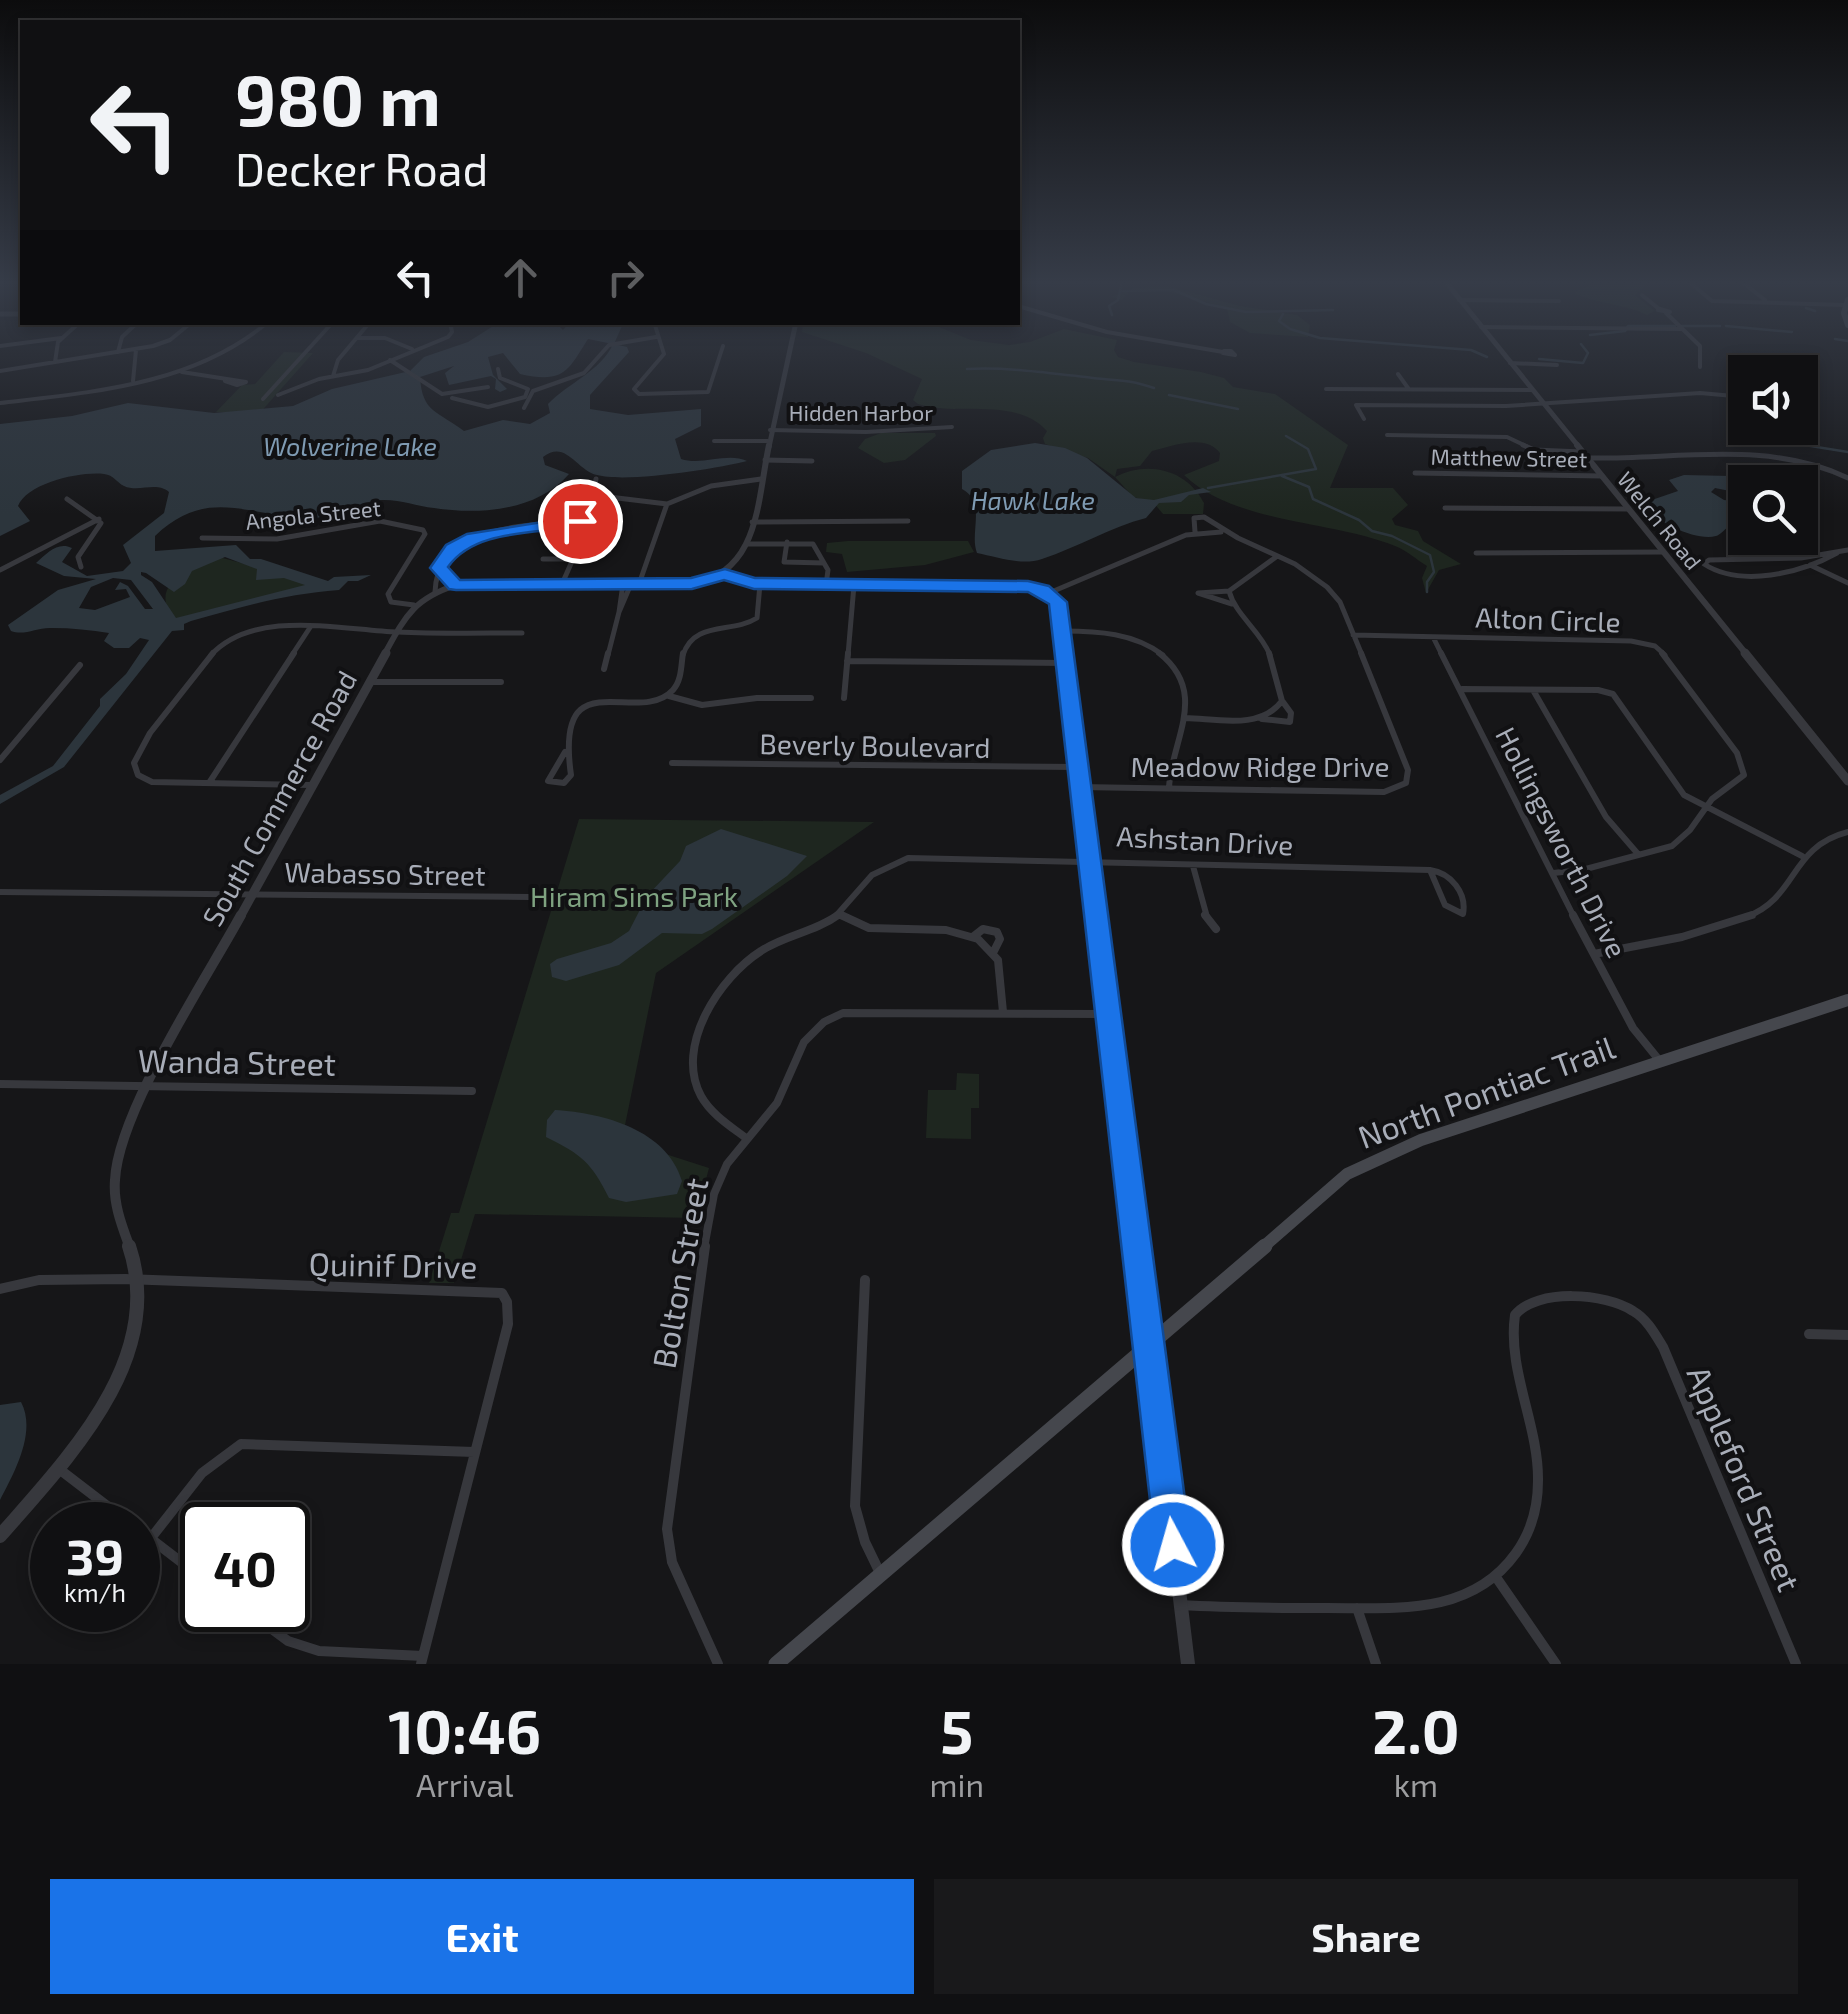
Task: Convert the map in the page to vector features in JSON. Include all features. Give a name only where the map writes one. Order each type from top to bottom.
[{"type":"main road","name":"North Pontiac Trail","points":[[776,1664],[1333,1186],[1367,1162],[1848,1000]]},
{"type":"street","points":[[0,371],[76,359]]},
{"type":"street","points":[[134,382],[135,359]]},
{"type":"street","points":[[0,403],[134,382],[182,372],[215,359]]},
{"type":"street","points":[[263,399],[300,359]]},
{"type":"street","points":[[333,376],[339,359]]},
{"type":"street","points":[[278,395],[393,359]]},
{"type":"street","points":[[390,360],[426,381],[435,394],[476,412],[584,373],[597,359]]},
{"type":"street","points":[[662,359],[634,388],[639,394],[708,392],[719,359]]},
{"type":"street","points":[[787,359],[748,544],[740,563],[725,574],[740,582],[760,584],[1021,586],[1049,593],[1058,602],[1188,1664]]},
{"type":"street","name":"Welch Road","points":[[1506,359],[1848,780]]},
{"type":"street","points":[[1700,367],[1701,359]]},
{"type":"street","points":[[1510,363],[1557,364]]},
{"type":"street","points":[[498,368],[503,381],[527,388],[524,408]]},
{"type":"street","points":[[182,372],[225,381]]},
{"type":"street","points":[[1398,374],[1409,390]]},
{"type":"street","points":[[454,400],[488,387]]},
{"type":"street","points":[[1326,389],[1532,390]]},
{"type":"street","points":[[1364,419],[1356,404],[1544,405],[1700,393],[1728,395]]},
{"type":"street","name":"Hidden Harbor","points":[[770,430],[866,432],[952,427]]},
{"type":"street","points":[[1387,435],[1506,437],[1534,450],[1621,460]]},
{"type":"street","points":[[714,441],[768,441]]},
{"type":"street","points":[[1599,473],[1603,462],[1621,460],[1780,456],[1819,464],[1848,478]]},
{"type":"street","points":[[764,460],[812,461]]},
{"type":"street","name":"Matthew Street","points":[[1415,473],[1599,473]]},
{"type":"street","points":[[596,479],[593,492],[600,496],[646,497],[667,504],[711,486],[760,479]]},
{"type":"street","points":[[68,499],[100,519]]},
{"type":"street","points":[[604,669],[618,612],[667,504]]},
{"type":"street","points":[[1445,508],[1629,510]]},
{"type":"street","name":"Meadow Ridge Drive","points":[[1080,787],[1384,792],[1406,784],[1408,770],[1329,586],[1222,532],[1200,516],[1194,518],[1195,532]]},
{"type":"street","points":[[81,567],[78,557],[96,532],[100,519]]},
{"type":"street","points":[[0,570],[100,519]]},
{"type":"street","name":"Angola Street","points":[[202,538],[277,539],[380,521],[425,532],[388,594],[391,602],[414,604]]},
{"type":"street","points":[[435,592],[432,580],[452,549],[474,537],[580,521]]},
{"type":"street","points":[[752,522],[908,521]]},
{"type":"street","name":"Meadow Ridge Drive","points":[[1049,593],[1195,532],[1222,532]]},
{"type":"street","points":[[787,542],[784,562],[824,563]]},
{"type":"street","points":[[748,544],[813,544],[828,570],[826,584]]},
{"type":"street","points":[[1837,553],[1812,566],[1744,574],[1716,572],[1704,564],[1709,560],[1801,558],[1848,550]]},
{"type":"street","points":[[1476,553],[1664,552]]},
{"type":"street","points":[[1186,718],[1290,722],[1292,713],[1282,701],[1265,644],[1252,622],[1232,604],[1198,593],[1229,591],[1276,557]]},
{"type":"street","points":[[1801,558],[1848,583]]},
{"type":"street","points":[[544,559],[572,559],[562,584]]},
{"type":"street","points":[[439,568],[456,585]]},
{"type":"street","name":"South Commerce Road","points":[[0,1536],[58,1468],[120,1371],[134,1326],[138,1281],[136,1258],[119,1218],[113,1166],[148,1084],[414,604],[456,585],[695,583],[725,574]]},
{"type":"street","points":[[668,696],[681,680],[684,647],[692,638],[710,630],[745,626],[757,618],[760,584]]},
{"type":"street","points":[[844,698],[854,584]]},
{"type":"street","points":[[1229,591],[1232,604]]},
{"type":"street","points":[[311,785],[144,779],[135,770],[139,749],[215,650],[258,629],[281,624],[396,632],[522,634]]},
{"type":"street","points":[[208,784],[311,625]]},
{"type":"street","points":[[1063,631],[1112,633],[1153,648],[1178,673],[1186,718],[1169,788]]},
{"type":"street","name":"Alton Circle","points":[[1353,636],[1542,638],[1655,646],[1678,672],[1746,771],[1706,809],[1681,840],[1582,870],[1552,873]]},
{"type":"street","name":"Hollingsworth Drive","points":[[1433,637],[1633,1028],[1660,1061]]},
{"type":"street","points":[[847,661],[1065,663]]},
{"type":"street","points":[[0,760],[80,665]]},
{"type":"street","points":[[368,682],[501,682]]},
{"type":"street","points":[[1460,690],[1598,690],[1613,694],[1676,786],[1706,809],[1802,856]]},
{"type":"street","points":[[1534,690],[1606,817],[1638,855]]},
{"type":"street","points":[[565,752],[571,775],[564,783],[554,784],[548,781],[549,775],[565,752],[575,718],[586,707],[607,700],[643,702],[668,696],[702,704],[810,698]]},
{"type":"street","points":[[1261,718],[1274,712],[1282,701]]},
{"type":"street","name":"Beverly Boulevard","points":[[672,763],[1077,767]]},
{"type":"street","points":[[1594,954],[1620,953],[1766,908],[1785,889],[1802,856],[1822,838],[1848,832]]},
{"type":"street","name":"Ashstan Drive","points":[[746,1138],[716,1115],[698,1089],[696,1055],[707,1014],[722,989],[762,950],[839,914],[871,873],[908,858],[1089,858],[1193,866],[1430,870]]},
{"type":"street","points":[[1193,866],[1204,914],[1216,929]]},
{"type":"street","points":[[1430,870],[1440,870],[1453,879],[1465,906],[1463,914],[1453,914],[1446,907],[1430,870]]},
{"type":"street","name":"Wabasso Street","points":[[0,892],[530,896]]},
{"type":"street","points":[[839,914],[869,928],[946,930],[973,936],[994,952]]},
{"type":"street","points":[[973,936],[983,929],[997,932],[1000,939],[994,952],[1003,1012]]},
{"type":"street","name":"Bolton Street","points":[[718,1664],[672,1562],[668,1529],[711,1199],[722,1168],[780,1099],[796,1050],[825,1020],[866,1011],[1108,1014]]},
{"type":"street","name":"Wanda Street","points":[[0,1084],[472,1091]]},
{"type":"street","points":[[0,1289],[38,1280],[138,1281]]},
{"type":"street","points":[[865,1280],[855,1506],[865,1542],[881,1575]]},
{"type":"street","name":"Quinif Drive","points":[[138,1281],[447,1288],[502,1293],[507,1302],[508,1324],[422,1660]]},
{"type":"street","name":"Appleford Street","points":[[1498,1580],[1529,1533],[1537,1510],[1539,1466],[1516,1346],[1514,1315],[1522,1305],[1550,1298],[1616,1302],[1641,1316],[1663,1348],[1796,1664]]},
{"type":"street","points":[[1809,1334],[1848,1336]]},
{"type":"street","points":[[160,1527],[216,1459],[241,1444],[474,1452]]},
{"type":"street","points":[[58,1468],[102,1502]]},
{"type":"street","points":[[160,1545],[180,1561]]},
{"type":"street","points":[[1180,1605],[1357,1608],[1440,1604],[1476,1593],[1498,1580],[1556,1664]]},
{"type":"street","points":[[1357,1608],[1376,1664]]},
{"type":"street","points":[[276,1632],[288,1641],[319,1651],[422,1660]]},
{"type":"green space","points":[[278,359],[308,359],[250,424],[226,412],[216,412],[242,385],[255,384]]},
{"type":"green space","points":[[878,359],[1123,359],[1201,372],[1224,378],[1233,387],[1275,394],[1348,445],[1330,488],[1393,488],[1408,505],[1392,519],[1395,525],[1418,531],[1423,541],[1461,564],[1439,570],[1426,593],[1422,578],[1427,566],[1399,548],[1370,537],[1256,512],[1205,491],[1184,475],[1219,461],[1220,453],[1214,447],[1197,442],[1152,451],[1140,466],[1117,469],[1115,477],[1088,458],[1045,444],[1047,431],[1019,414],[918,404],[913,400],[922,379]]},
{"type":"green space","points":[[881,433],[936,436],[905,460],[884,463],[858,448],[865,439]]},
{"type":"green space","points":[[1140,469],[1177,475],[1197,491],[1204,503],[1203,514],[1163,514],[1153,502],[1133,497],[1115,477]]},
{"type":"green space","points":[[968,541],[974,552],[925,565],[847,572],[842,554],[826,552],[827,543]]},
{"type":"green space","points":[[219,557],[308,581],[307,588],[174,620],[167,607],[169,587],[185,573]]},
{"type":"green space","name":"Hiram Sims Park","points":[[579,819],[874,822],[656,973],[622,1140],[709,1168],[696,1218],[475,1214],[454,1283],[429,1283],[451,1213],[459,1213]]},
{"type":"green space","points":[[957,1073],[979,1074],[979,1108],[971,1108],[971,1139],[926,1138],[928,1090],[956,1090]]},
{"type":"water","name":"Wolverine Lake","points":[[422,359],[488,359],[493,375],[507,389],[495,389],[496,379],[491,376],[449,385],[445,373],[454,366],[420,377],[428,405],[464,431],[503,420],[530,424],[550,413],[548,404],[604,359],[623,359],[590,395],[590,409],[628,415],[701,409],[701,426],[675,439],[681,459],[747,461],[671,474],[610,477],[590,472],[565,453],[551,452],[543,457],[545,465],[569,474],[541,496],[507,508],[452,510],[381,500],[316,518],[227,508],[192,512],[155,536],[155,551],[236,545],[250,559],[328,581],[334,577],[371,575],[348,581],[339,590],[247,606],[191,621],[184,624],[184,630],[172,631],[64,767],[0,804],[0,795],[53,766],[100,706],[100,699],[126,674],[149,640],[140,638],[129,648],[114,648],[104,641],[109,633],[59,628],[11,631],[8,625],[58,590],[96,579],[64,576],[36,563],[53,549],[67,546],[72,548],[62,562],[87,576],[123,571],[131,563],[123,545],[164,513],[169,492],[159,487],[130,488],[104,474],[69,477],[43,485],[23,498],[18,506],[30,521],[0,536],[0,424],[72,416],[128,403],[214,413],[293,406],[332,389],[410,371]],"holes":[[[225,557],[257,569],[256,580],[284,578],[305,585],[176,618],[152,582],[141,575],[146,573],[174,592],[185,584],[192,571]],[[113,578],[131,580],[153,609],[145,609],[128,586],[120,582],[115,590],[126,589],[130,597],[95,610],[79,608],[91,587]]]},
{"type":"water","name":"Wolverine Lake","points":[[508,359],[575,359],[556,375],[520,374]]},
{"type":"water","name":"Hawk Lake","points":[[1035,443],[1065,448],[1087,458],[1136,498],[1154,500],[1203,488],[1211,492],[1189,495],[1181,502],[1159,503],[1146,518],[1042,559],[1018,561],[977,553],[976,510],[962,489],[962,471],[991,450]]},
{"type":"water","points":[[1684,475],[1728,476],[1728,491],[1715,488],[1711,492],[1728,500],[1728,527],[1716,536],[1697,536],[1655,516],[1643,503],[1678,491],[1669,480]]},
{"type":"water","points":[[721,829],[807,856],[787,876],[702,934],[662,933],[619,965],[566,981],[552,977],[550,964],[557,959],[611,943],[629,931],[647,896],[680,861],[686,846]]},
{"type":"water","points":[[555,1110],[613,1120],[648,1137],[674,1163],[682,1181],[677,1194],[626,1202],[609,1198],[584,1161],[546,1137],[547,1120]]},
{"type":"water","points":[[21,1402],[25,1439],[0,1500],[0,1405]]},
{"type":"waterway","points":[[1539,359],[1583,363],[1585,359]]},
{"type":"waterway","points":[[967,369],[1046,372],[1154,388]]},
{"type":"waterway","points":[[1169,395],[1238,409]]},
{"type":"waterway","points":[[1208,488],[1316,469],[1308,449],[1286,436]]},
{"type":"waterway","points":[[1804,445],[1848,452]]},
{"type":"waterway","points":[[1282,476],[1309,487],[1313,499],[1359,520],[1372,531],[1392,536],[1430,555],[1434,572],[1427,582],[1427,592]]},
{"type":"route","points":[[580,521],[474,537],[452,549],[439,568],[456,585],[692,584],[725,574],[754,584],[1028,586],[1043,590],[1058,602],[1173,1545]]}]
